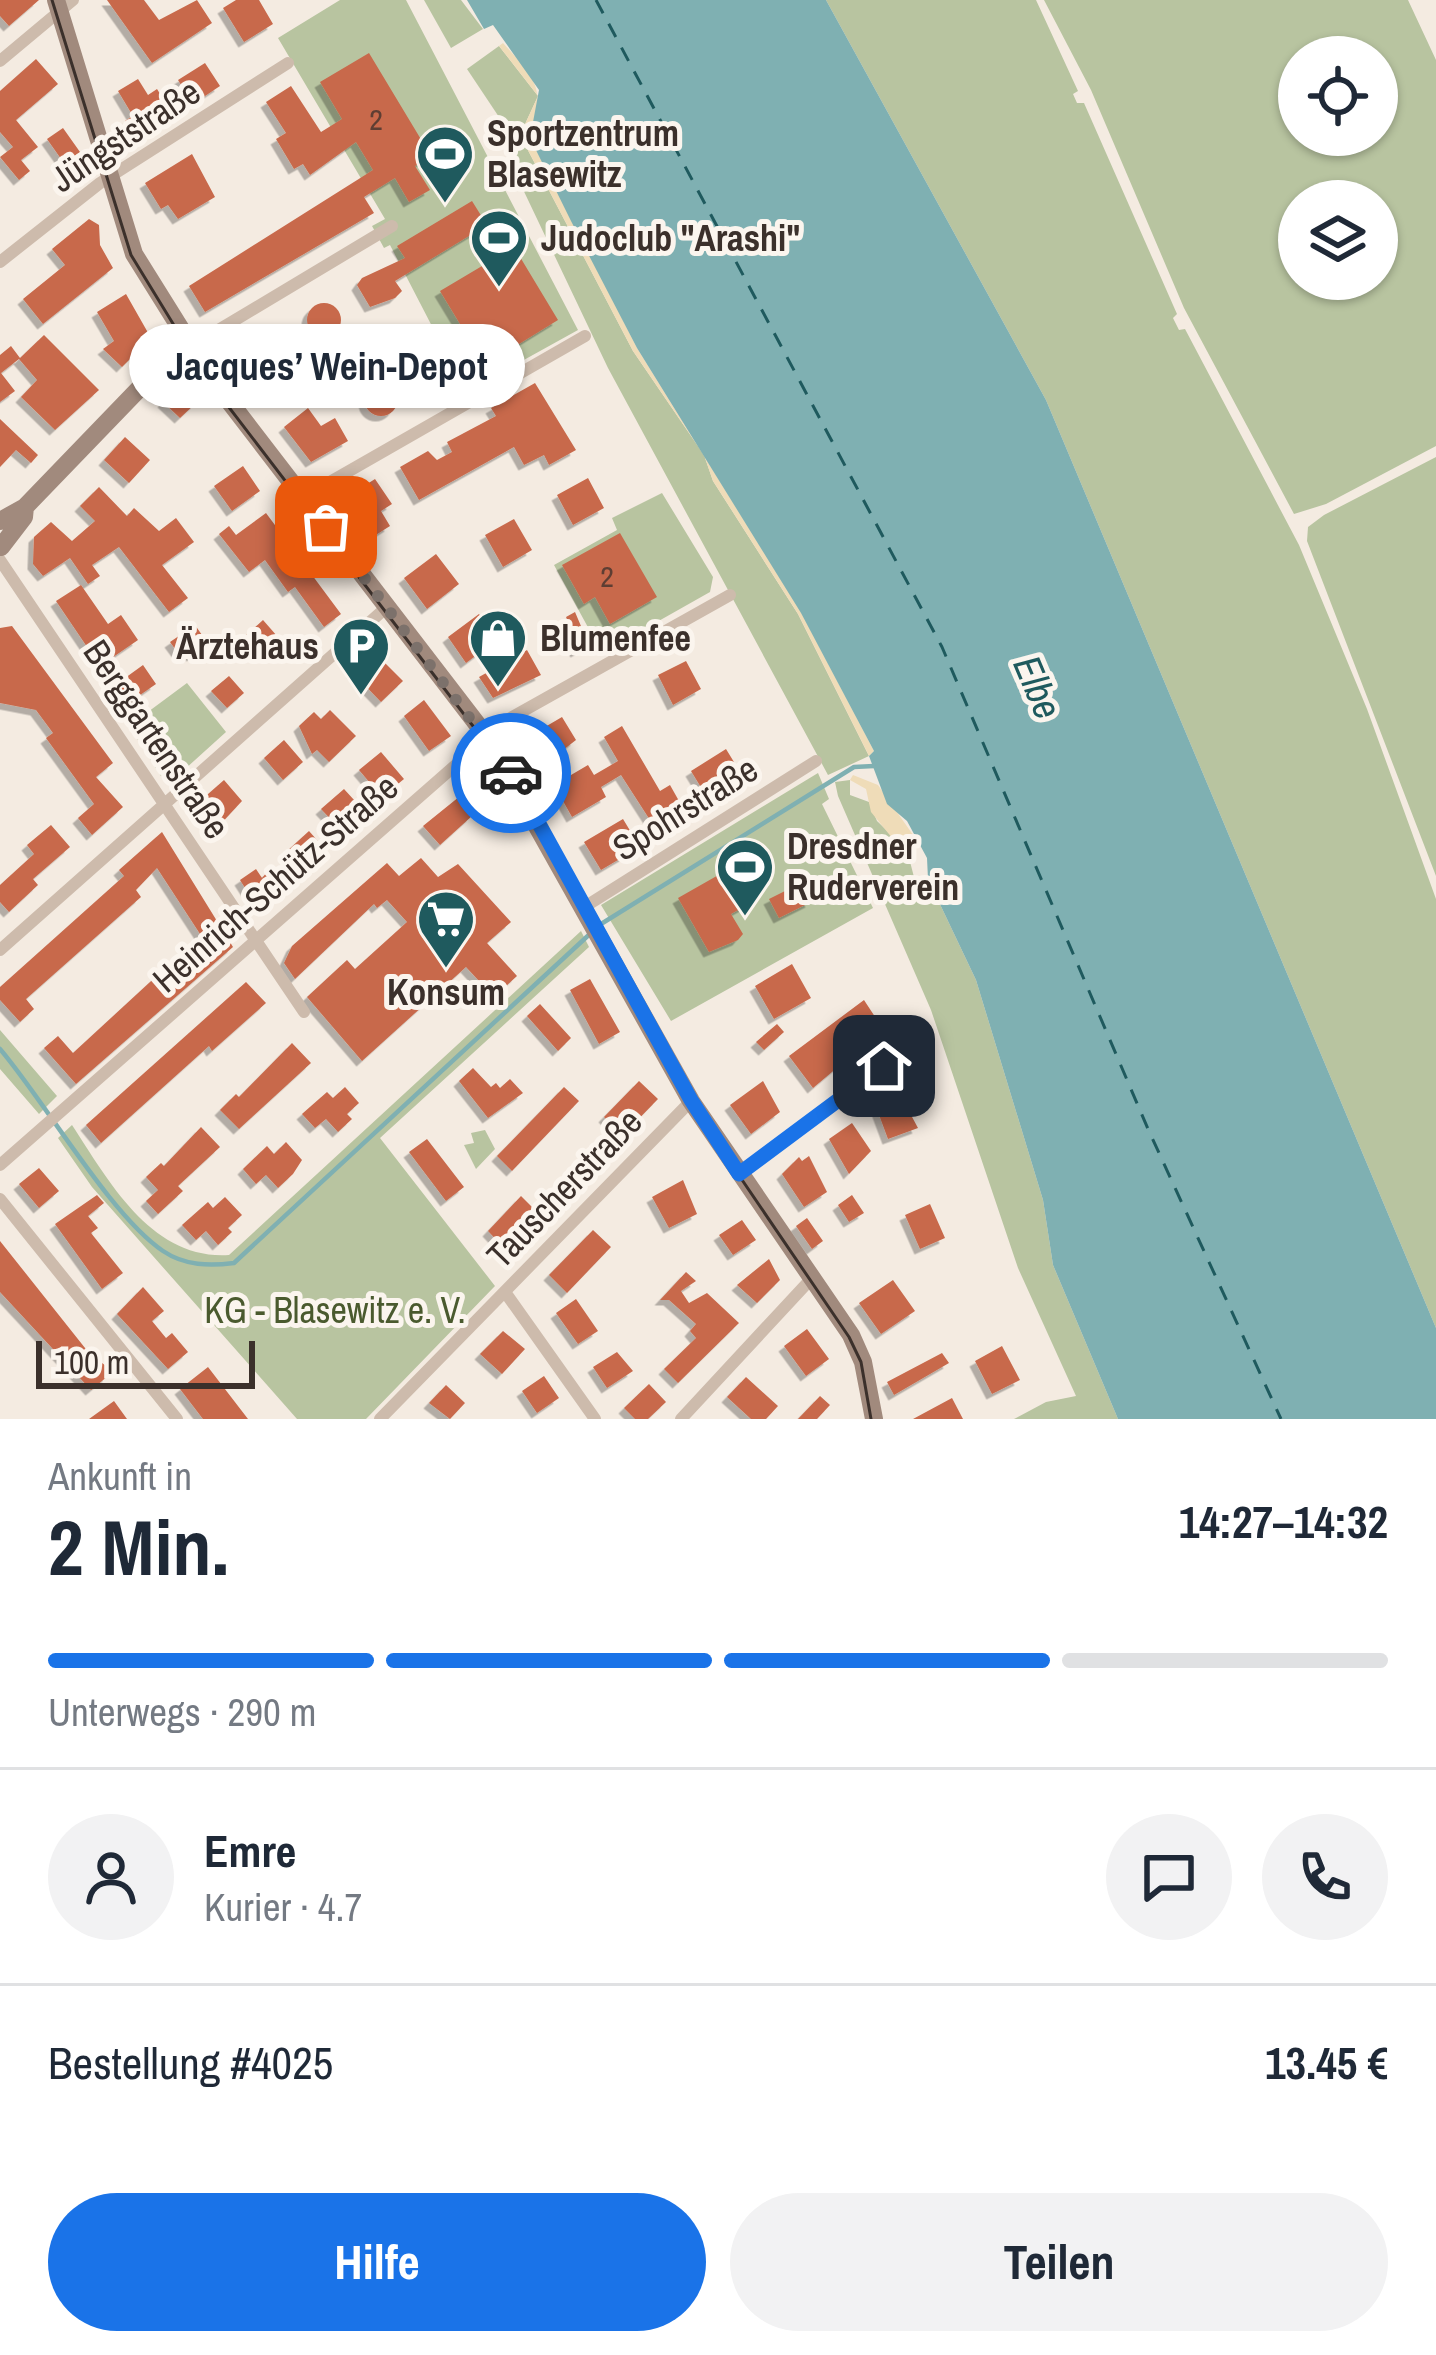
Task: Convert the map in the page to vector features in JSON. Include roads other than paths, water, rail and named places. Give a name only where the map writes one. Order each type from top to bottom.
[{"type":"main road","points":[[59,7],[134,254],[190,347],[487,737],[691,1100],[857,1348],[874,1419]]},
{"type":"main road","points":[[0,521],[25,507],[160,366],[190,347]]},
{"type":"main road","points":[[0,550],[24,518],[25,507]]},
{"type":"street","points":[[0,61],[59,7]]},
{"type":"street","name":"Jüngststraße","points":[[0,262],[110,176],[288,63]]},
{"type":"street","points":[[190,347],[392,226]]},
{"type":"street","points":[[302,498],[585,336]]},
{"type":"street","name":"Berggartenstraße","points":[[0,550],[304,1012]]},
{"type":"street","name":"Heinrich-Schütz-Straße","points":[[0,1166],[507,720],[730,596]]},
{"type":"street","points":[[0,950],[388,606]]},
{"type":"street","name":"Spohrstraße","points":[[587,909],[816,761]]},
{"type":"street","points":[[739,1174],[920,1039]]},
{"type":"street","name":"Tauscherstraße","points":[[380,1419],[691,1100]]},
{"type":"street","points":[[0,1199],[177,1419]]},
{"type":"street","points":[[681,1419],[811,1279]]},
{"type":"street","points":[[506,1292],[595,1419]]},
{"type":"water","name":"Elbe","points":[[467,0],[826,0],[1046,400],[1436,1328],[1436,1419],[1118,1419],[1053,1265],[1043,1200],[976,980],[928,879],[927,858],[907,821],[887,804],[869,756],[874,751],[801,613],[637,348],[571,221],[530,138],[539,90],[493,25],[484,29]]},
{"type":"waterway","points":[[601,924],[854,767],[874,766]]},
{"type":"waterway","points":[[0,1049],[100,1186],[143,1234],[180,1260],[234,1263],[592,932]]},
{"type":"tram line","points":[[52,0],[131,255],[205,376],[502,764],[689,1102],[849,1337],[861,1362],[871,1419]]},
{"type":"place","name":"Sportzentrum Blasewitz","points":[[445,205]]},
{"type":"place","name":"Judoclub \"Arashi\"","points":[[499,289]]},
{"type":"place","name":"Jacques’ Wein-Depot","points":[[326,527]]},
{"type":"place","name":"Blumenfee","points":[[498,689]]},
{"type":"place","name":"Ärztehaus","points":[[361,697]]},
{"type":"place","name":"Dresdner Ruderverein","points":[[745,918]]},
{"type":"place","name":"Konsum","points":[[446,970]]},
{"type":"park label","name":"KG - Blasewitz e. V.","points":[[335,1310]]}]
